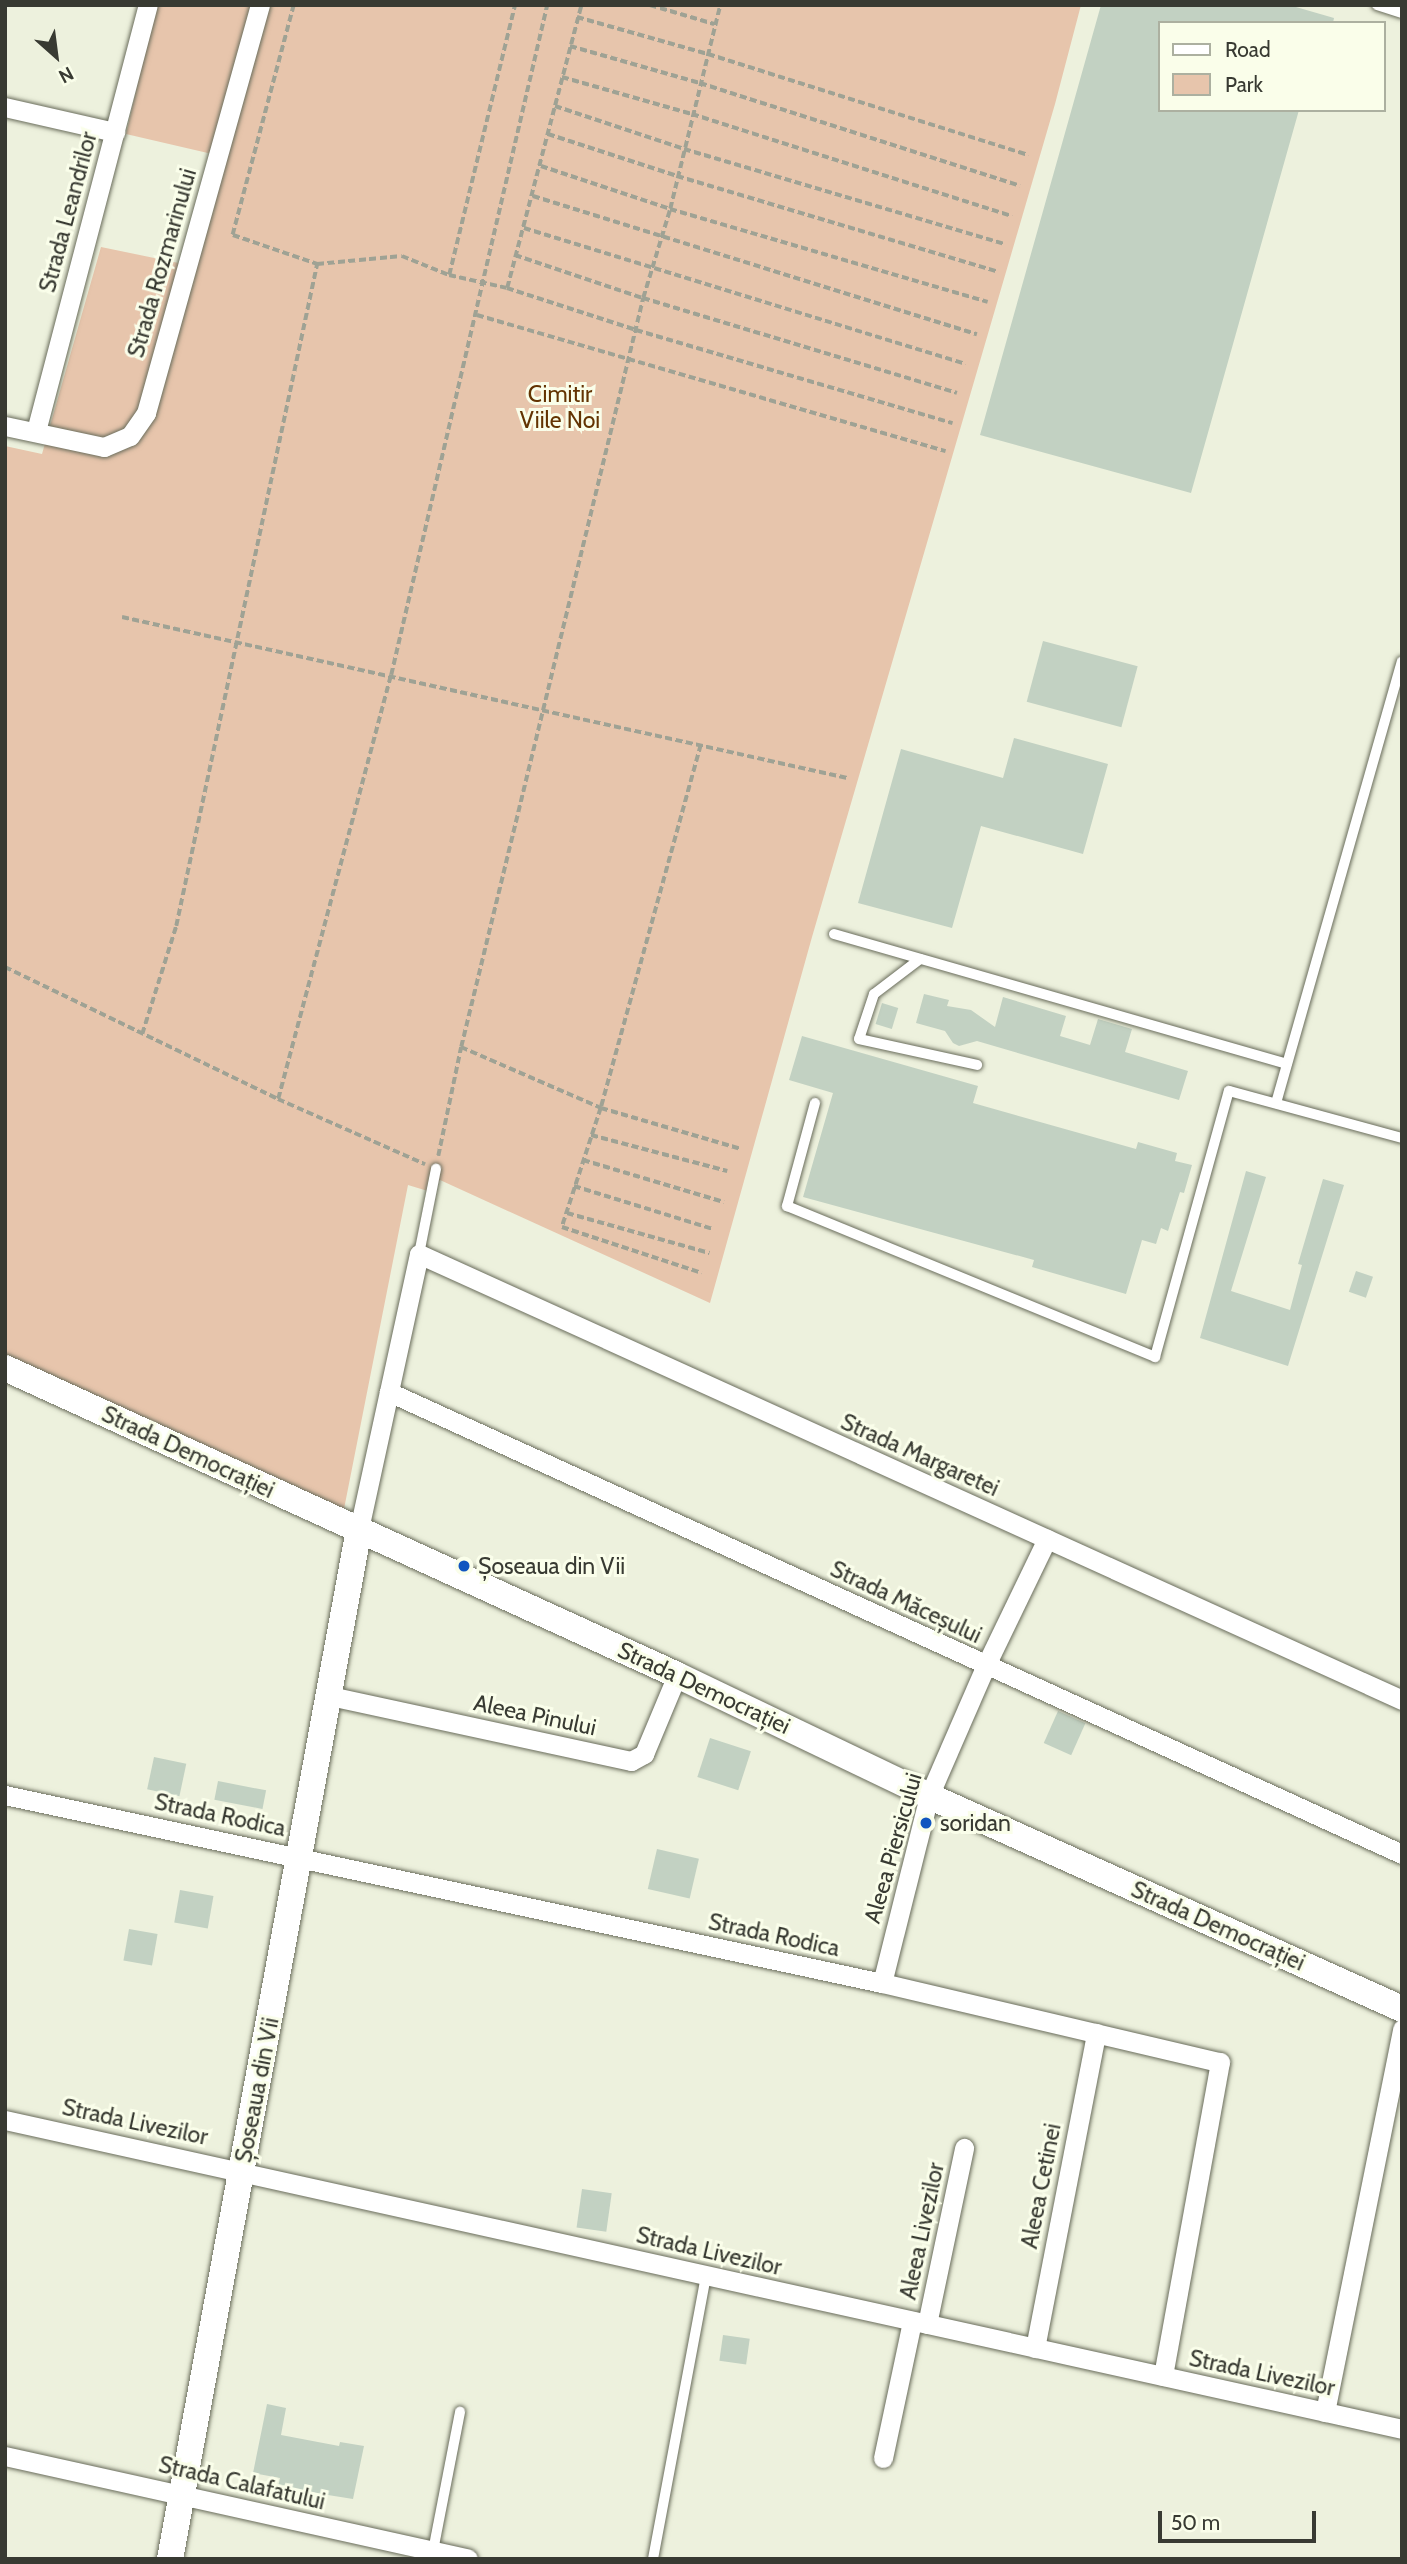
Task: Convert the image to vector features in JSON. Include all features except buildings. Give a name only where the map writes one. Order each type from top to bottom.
[{"type":"street","name":"Strada Leandrilor","points":[[36,431],[148,5]]},
{"type":"street","name":"Strada Rozmarinului","points":[[5,426],[104,447],[130,436],[146,413],[260,5]]},
{"type":"street","points":[[5,107],[115,132]]},
{"type":"street","name":"Șoseaua din Vii","points":[[170,2559],[359,1529],[419,1254]]},
{"type":"street","name":"Strada Margaretei","points":[[419,1254],[1402,1700]]},
{"type":"street","name":"Strada Democrației","points":[[5,1368],[677,1675],[929,1796],[1402,2009]]},
{"type":"street","name":"Strada Măceșului","points":[[390,1392],[1402,1854]]},
{"type":"street","name":"Aleea Piersicului","points":[[882,1983],[929,1796],[986,1665],[1047,1539]]},
{"type":"street","name":"Aleea Pinului","points":[[330,1696],[631,1761],[644,1754],[677,1675]]},
{"type":"street","name":"Strada Rodica","points":[[5,1795],[882,1983],[1220,2062],[1163,2376]]},
{"type":"street","points":[[1325,2412],[1402,2029]]},
{"type":"street","name":"Aleea Cetinei","points":[[1035,2348],[1096,2033]]},
{"type":"street","name":"Strada Livezilor","points":[[5,2120],[242,2170],[706,2276],[1402,2428]]},
{"type":"street","name":"Aleea Livezilor","points":[[883,2458],[964,2148]]},
{"type":"street","name":"Strada Calafatului","points":[[5,2456],[449,2556]]},
{"type":"lane","points":[[1377,5],[1402,13]]},
{"type":"lane","points":[[1276,1103],[1402,662]]},
{"type":"lane","points":[[834,934],[1287,1064]]},
{"type":"lane","points":[[920,959],[874,994],[859,1039],[977,1065]]},
{"type":"lane","points":[[815,1103],[787,1206],[1155,1357],[1228,1091],[1402,1138]]},
{"type":"lane","name":"Șoseaua din Vii","points":[[419,1254],[436,1169]]},
{"type":"lane","points":[[653,2559],[706,2276]]},
{"type":"lane","points":[[449,2556],[460,2412]]},
{"type":"path","points":[[294,5],[233,235],[317,264],[402,256],[449,275],[507,288],[636,330],[953,423]]},
{"type":"path","points":[[449,275],[515,5]]},
{"type":"path","points":[[278,1099],[391,674],[477,315],[547,5]]},
{"type":"path","points":[[507,288],[581,5]]},
{"type":"path","points":[[650,5],[714,24]]},
{"type":"path","points":[[5,967],[278,1099],[436,1169],[461,1047],[628,359],[670,209],[720,5]]},
{"type":"path","points":[[577,18],[708,54],[1028,155]]},
{"type":"path","points":[[570,46],[700,83],[1020,186]]},
{"type":"path","points":[[562,77],[692,114],[1012,216]]},
{"type":"path","points":[[555,106],[684,149],[1004,244]]},
{"type":"path","points":[[548,134],[677,176],[996,271]]},
{"type":"path","points":[[541,166],[670,209],[988,302]]},
{"type":"path","points":[[533,196],[977,334]]},
{"type":"path","points":[[524,228],[965,364]]},
{"type":"path","points":[[515,256],[643,298],[957,393]]},
{"type":"path","points":[[142,1034],[176,926],[317,264]]},
{"type":"path","points":[[477,315],[946,451]]},
{"type":"path","points":[[122,617],[391,674],[848,778]]},
{"type":"path","points":[[701,745],[601,1108],[562,1227],[702,1273]]},
{"type":"path","points":[[461,1047],[601,1108],[741,1149]]},
{"type":"path","points":[[591,1135],[727,1171]]},
{"type":"path","points":[[583,1160],[724,1202]]},
{"type":"path","points":[[574,1186],[713,1229]]},
{"type":"path","points":[[567,1213],[709,1252]]},
{"type":"green space","name":"Cimitir Viile Noi","points":[[156,5],[1081,5],[1055,104],[812,937],[710,1303],[440,1180],[431,1192],[408,1185],[344,1509],[5,1356],[5,446],[42,454],[101,247],[193,266],[225,157],[126,134]]},
{"type":"place","name":"Șoseaua din Vii","points":[[464,1566]]},
{"type":"place","name":"soridan","points":[[926,1823]]}]
